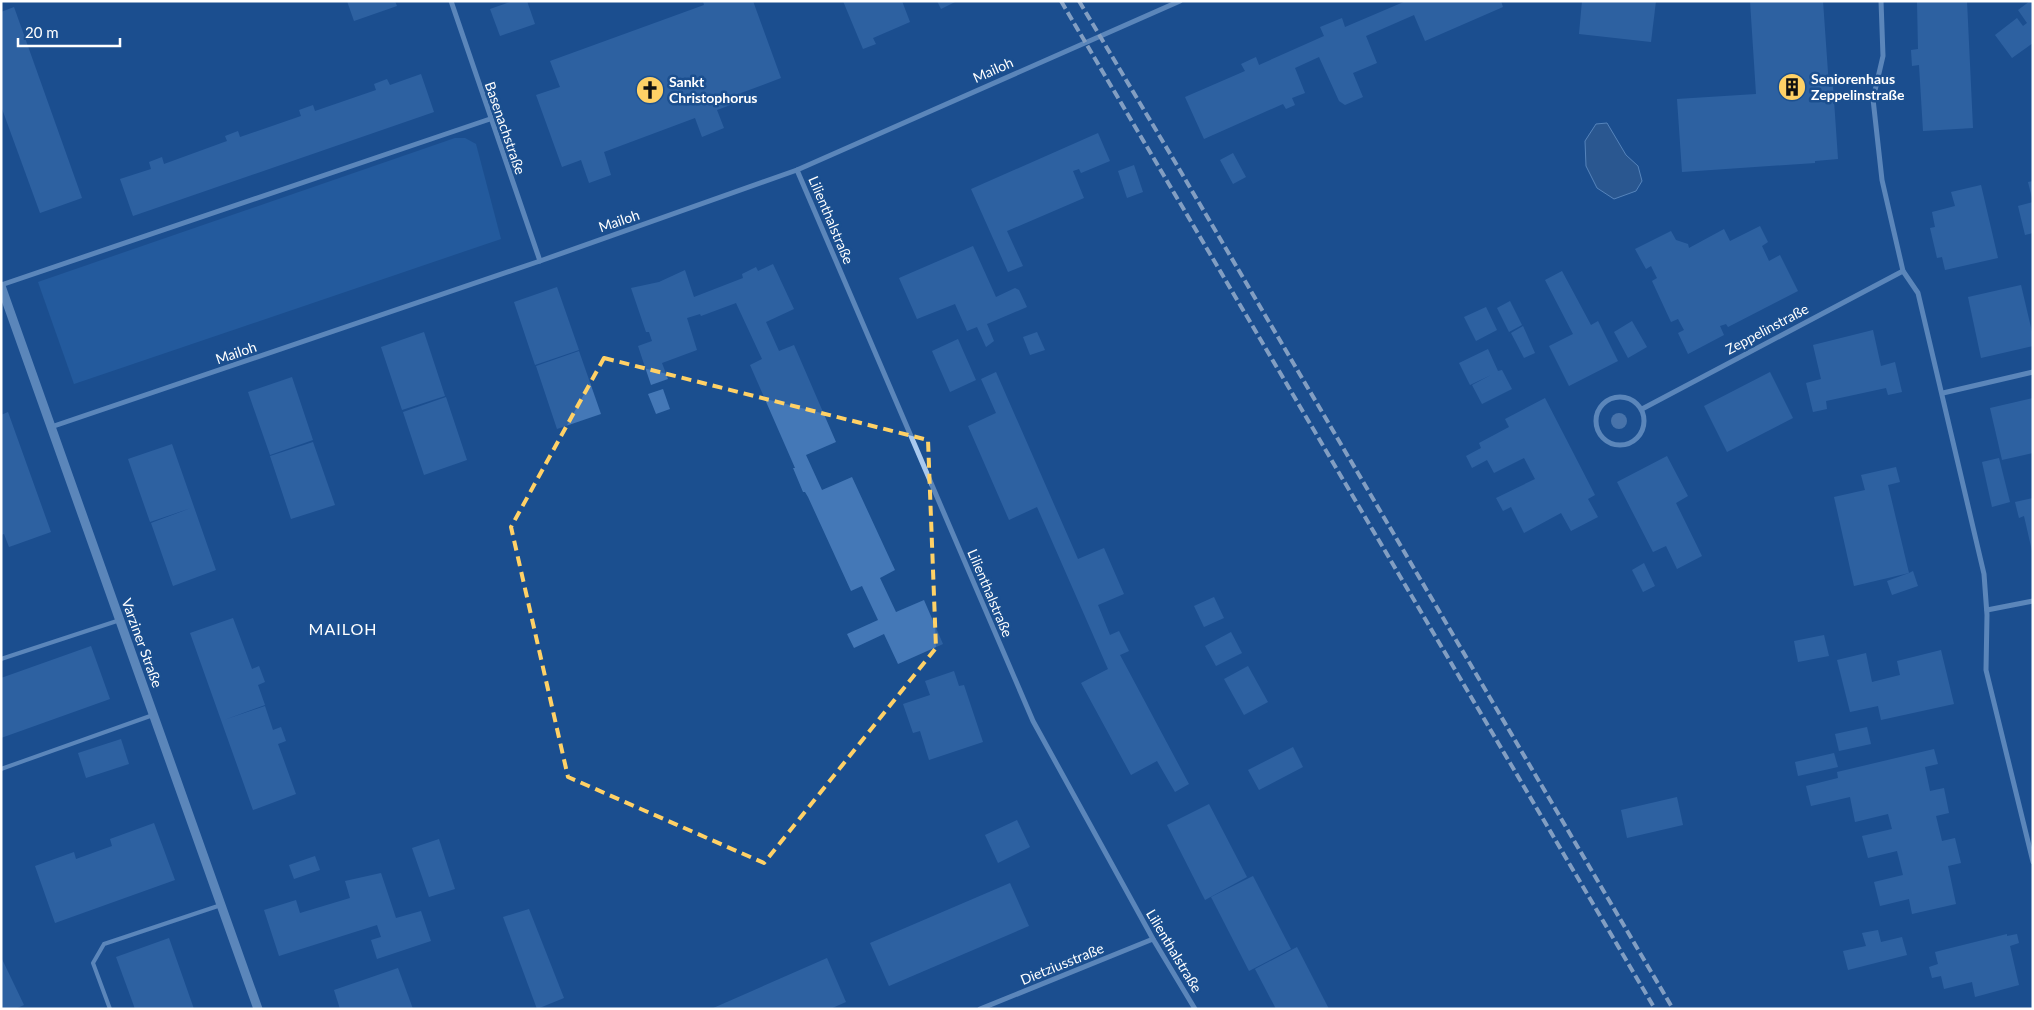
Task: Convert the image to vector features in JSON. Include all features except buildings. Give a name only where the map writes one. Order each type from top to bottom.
[{"type":"street","name":"Basenachstraße","points":[[450,1],[540,261]]},
{"type":"street","name":"Mailoh","points":[[51,427],[540,261],[796,170],[1180,1]]},
{"type":"street","points":[[1881,1],[1883,56],[1874,99],[1882,180],[1903,271],[1918,293],[1984,574],[1987,610],[1986,670],[2033,862]]},
{"type":"street","points":[[1,285],[490,119]]},
{"type":"street","name":"Lilienthalstraße","points":[[796,170],[1033,721],[1152,939],[1195,1009]]},
{"type":"street","name":"Zeppelinstraße","points":[[1642,409],[1903,271]]},
{"type":"street","name":"Varziner Straße","points":[[1,285],[258,1009]]},
{"type":"street","points":[[1943,393],[2033,372]]},
{"type":"street","points":[[1627,397],[1642,409],[1644,427],[1632,443],[1614,445],[1598,434],[1596,414],[1608,400],[1627,397]]},
{"type":"street","points":[[1987,610],[2033,601]]},
{"type":"street","name":"Dietziusstraße","points":[[980,1009],[1152,939]]},
{"type":"lane","points":[[1,659],[120,620]]},
{"type":"lane","points":[[1,769],[154,715]]},
{"type":"lane","points":[[110,1009],[93,963],[104,944],[221,905]]},
{"type":"highlighted area","points":[[604,358],[928,440],[936,648],[764,863],[568,777],[511,527]]},
{"type":"shaded area","points":[[1607,123],[1626,155],[1638,166],[1642,181],[1636,191],[1614,199],[1597,188],[1586,166],[1585,141],[1596,124]]},
{"type":"shaded area","points":[[455,138],[465,138],[476,144],[501,239],[74,384],[38,282]]},
{"type":"railway","points":[[1061,1],[1655,1009]]},
{"type":"railway","points":[[1079,1],[1673,1009]]},
{"type":"place","name":"Seniorenhaus Zeppelinstraße","points":[[1792,87]]},
{"type":"place","name":"Sankt Christophorus","points":[[650,90]]},
{"type":"district","name":"MAILOH","points":[[343,629]]}]
